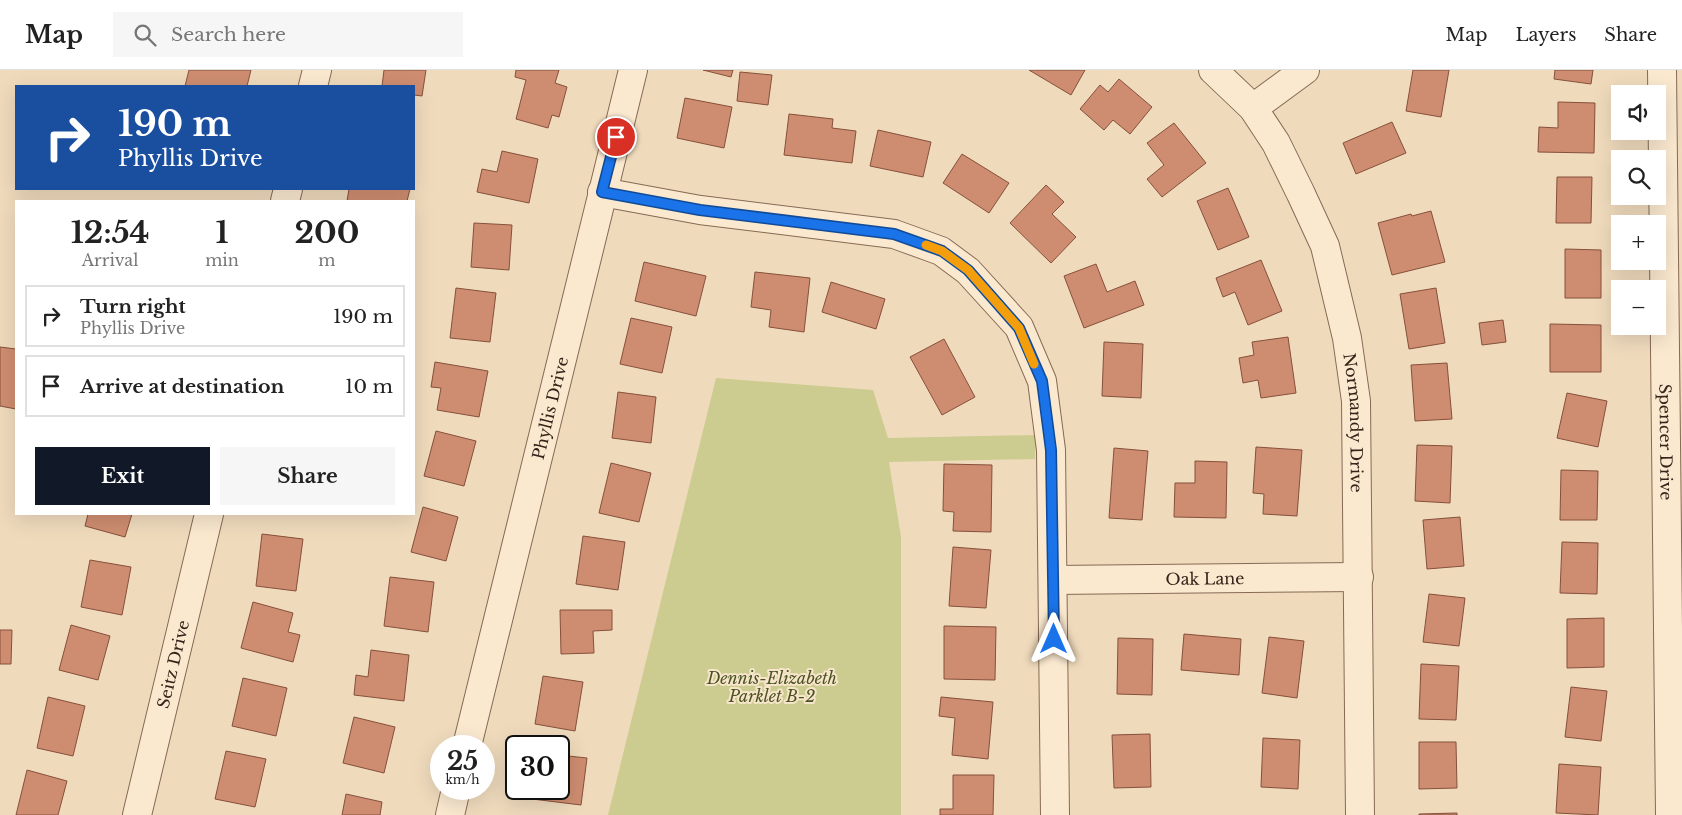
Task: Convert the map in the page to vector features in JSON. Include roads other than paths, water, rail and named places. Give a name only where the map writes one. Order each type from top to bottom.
[{"type":"street","points":[[313,85],[317,70]]},
{"type":"street","name":"Phyllis Drive","points":[[470,735],[633,70]]},
{"type":"street","name":"Normandy Drive","points":[[1213,70],[1253,108],[1276,143],[1324,246],[1347,338],[1356,401],[1360,815]]},
{"type":"street","points":[[1253,108],[1304,70]]},
{"type":"street","name":"Spencer Drive","points":[[1662,70],[1670,815]]},
{"type":"street","points":[[602,192],[700,210],[894,234],[942,251],[968,270],[1019,328],[1042,381],[1051,450],[1055,815]]},
{"type":"street","name":"Seitz Drive","points":[[137,815],[209,515]]},
{"type":"street","name":"Oak Lane","points":[[1053,580],[1359,577]]},
{"type":"street","points":[[450,815],[453,800]]},
{"type":"park label","name":"Dennis-Elizabeth Parklet B-2","points":[[772,687]]}]
